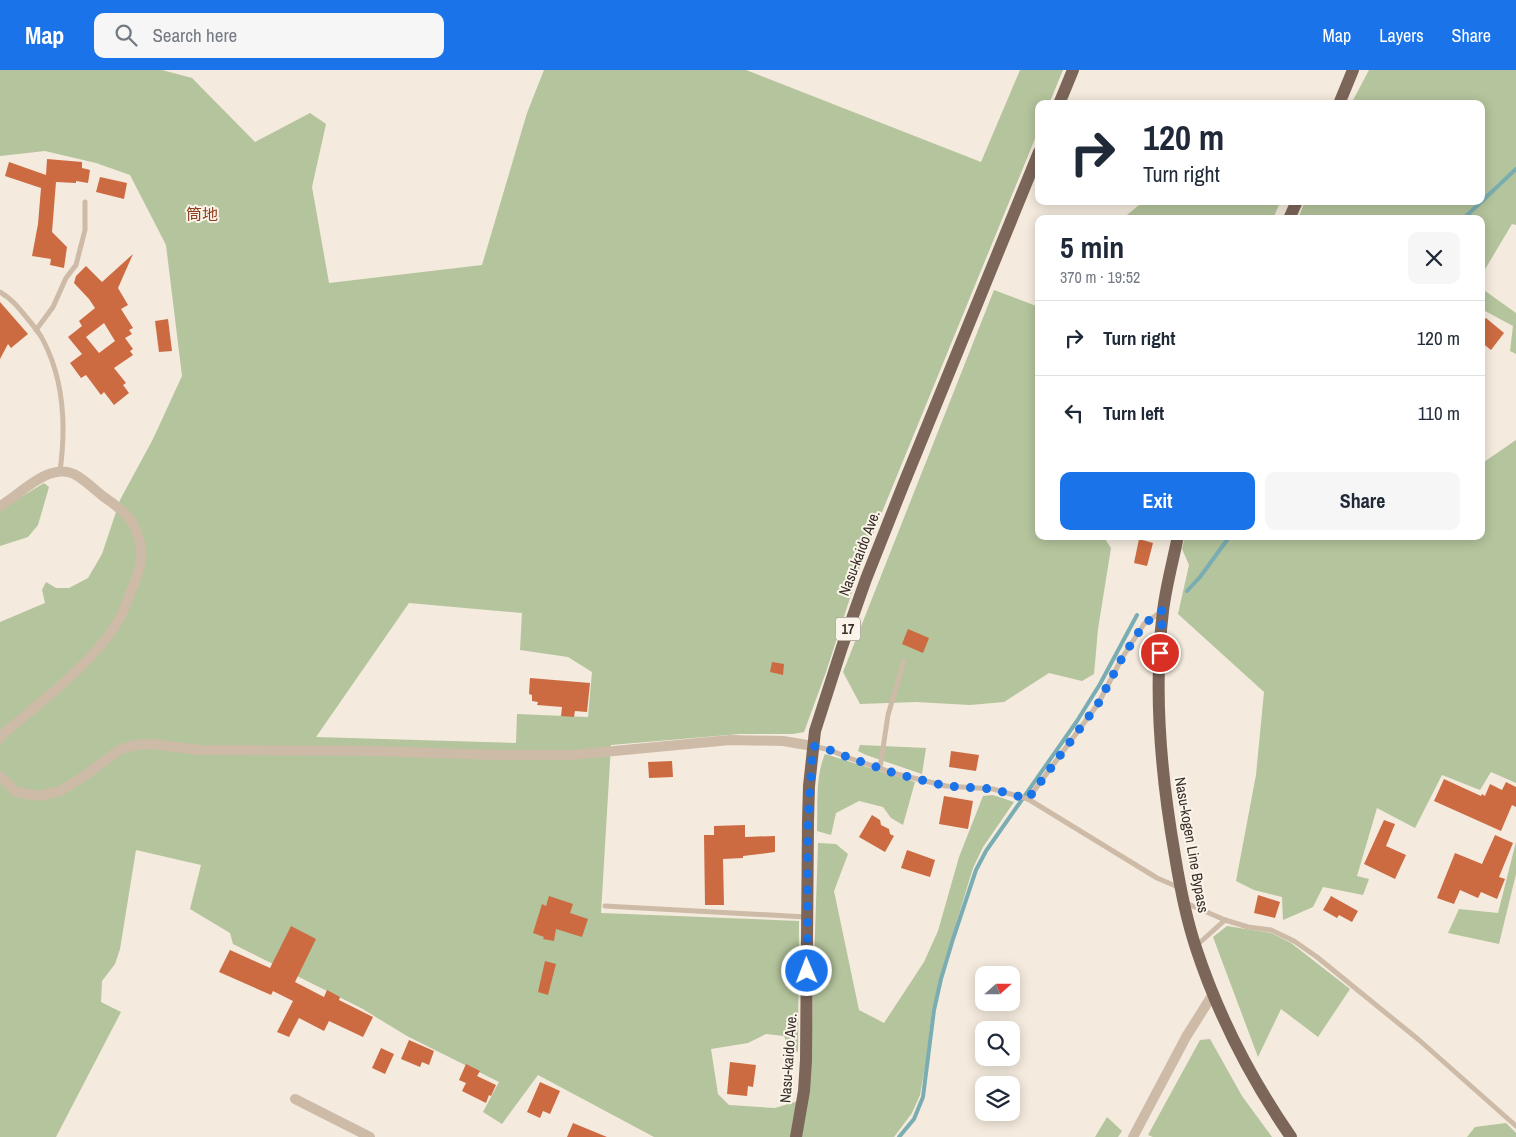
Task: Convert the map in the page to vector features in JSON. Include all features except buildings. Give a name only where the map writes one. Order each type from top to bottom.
[{"type":"main road","points":[[1061,100],[1072,70]]},
{"type":"main road","points":[[1341,100],[1353,70]]},
{"type":"main road","name":"Nasu-kaido Ave.","points":[[796,1137],[804,1091],[806,1060],[808,1007],[806,917],[809,795],[815,731],[866,579],[1035,162]]},
{"type":"main road","name":"Nasu-kogen Line Bypass","points":[[1177,540],[1163,610],[1160,661],[1160,740],[1166,796],[1183,902],[1195,947],[1213,994],[1252,1074],[1291,1137]]},
{"type":"street","points":[[0,506],[34,481],[46,475],[60,471],[74,474],[114,504],[134,524],[143,554],[140,572],[120,617],[95,651],[72,674],[3,734],[0,739]]},
{"type":"street","points":[[0,776],[16,792],[38,796],[60,792],[119,750],[152,744],[199,750],[378,750],[494,755],[572,755],[730,740],[783,741],[813,746]]},
{"type":"street","points":[[1133,1137],[1186,1037],[1213,994]]},
{"type":"street","points":[[295,1099],[370,1137]]},
{"type":"lane","points":[[36,330],[53,307],[66,278],[76,265],[85,230],[85,202]]},
{"type":"lane","points":[[0,292],[17,305],[43,339],[51,358],[62,406],[64,429],[60,471]]},
{"type":"lane","points":[[1028,799],[1098,704],[1122,658],[1144,624],[1163,610]]},
{"type":"lane","points":[[880,768],[888,715],[904,661]]},
{"type":"lane","points":[[813,746],[830,750],[880,768],[946,786],[993,789],[1028,799],[1157,878],[1181,889]]},
{"type":"lane","points":[[1183,902],[1225,920],[1283,934],[1317,957],[1419,1040],[1516,1126]]},
{"type":"lane","points":[[605,906],[806,917]]},
{"type":"lane","points":[[1195,947],[1225,920]]},
{"type":"green space","points":[[0,70],[162,70],[192,78],[255,142],[310,113],[326,124],[312,187],[329,283],[482,265],[527,113],[544,70],[746,70],[981,162],[1020,70],[1063,70],[1051,100],[1035,100],[1035,139],[862,561],[826,672],[804,732],[793,734],[740,734],[611,745],[601,913],[799,921],[798,1052],[790,1050],[784,1036],[766,1034],[748,1043],[711,1049],[718,1094],[729,1105],[775,1108],[798,1101],[812,1026],[818,843],[836,844],[848,854],[834,891],[859,1010],[884,1023],[924,962],[938,931],[959,857],[983,796],[993,795],[1014,802],[983,847],[973,868],[932,1010],[920,1095],[912,1113],[894,1137],[654,1137],[538,1075],[502,1124],[483,1112],[499,1082],[407,1036],[361,1008],[233,944],[230,933],[190,909],[201,865],[136,850],[120,949],[115,964],[102,981],[101,1002],[121,1012],[56,1137],[0,1137],[0,622],[45,603],[42,590],[46,582],[56,588],[69,588],[88,578],[102,554],[120,500],[153,439],[182,376],[166,245],[130,175],[96,163],[45,151],[0,156]],"holes":[[[409,603],[522,613],[520,650],[568,657],[592,672],[588,717],[517,714],[516,743],[316,737]]]},
{"type":"green space","points":[[1369,70],[1516,70],[1516,225],[1512,224],[1485,269],[1485,215],[1300,215],[1303,205],[1485,205],[1485,100],[1353,100]]},
{"type":"green space","points":[[1139,205],[1279,205],[1275,215],[1127,215]]},
{"type":"green space","points":[[994,290],[1035,305],[1035,540],[1106,540],[1111,548],[1098,629],[1094,674],[1082,681],[1049,673],[1004,702],[970,705],[916,702],[860,704],[843,672]]},
{"type":"green space","points":[[1485,291],[1516,313],[1516,354],[1510,351],[1513,326],[1485,311]]},
{"type":"green space","points":[[1516,440],[1516,783],[1491,772],[1480,790],[1442,775],[1415,828],[1377,808],[1357,876],[1369,879],[1363,895],[1323,887],[1313,907],[1283,920],[1282,897],[1254,890],[1236,881],[1256,775],[1264,692],[1178,614],[1189,565],[1182,549],[1184,540],[1485,540],[1485,461]]},
{"type":"green space","points":[[44,483],[49,487],[38,525],[28,537],[0,546],[0,510]]},
{"type":"green space","points":[[860,745],[926,748],[922,774],[866,755],[858,751]]},
{"type":"green space","points":[[825,754],[915,782],[903,825],[891,818],[883,807],[859,801],[836,813],[831,835],[817,831],[818,782]]},
{"type":"green space","points":[[1516,842],[1516,874],[1499,944],[1448,933],[1459,909],[1498,913]]},
{"type":"green space","points":[[1227,926],[1271,933],[1291,943],[1350,989],[1318,1037],[1281,1009],[1258,1057],[1213,937]]},
{"type":"green space","points":[[1210,1039],[1242,1096],[1272,1137],[1153,1137],[1148,1135],[1200,1040]]},
{"type":"green space","points":[[1107,1117],[1122,1131],[1118,1137],[1095,1137]]},
{"type":"green space","points":[[1506,1123],[1516,1133],[1516,1137],[1467,1137],[1475,1127]]},
{"type":"waterway","points":[[1485,198],[1516,169]]},
{"type":"waterway","points":[[1467,215],[1478,205]]},
{"type":"waterway","points":[[1187,591],[1200,577],[1227,540]]},
{"type":"waterway","points":[[899,1137],[914,1119],[923,1097],[934,1010],[941,979],[976,870],[986,851],[1077,721],[1100,684],[1137,615]]},
{"type":"district","name":"筒地","points":[[202,214]]},
{"type":"route","points":[[807,971],[808,820],[813,746],[830,750],[897,774],[946,786],[993,789],[1028,799],[1098,704],[1122,658],[1144,624],[1163,610],[1160,653]]}]
